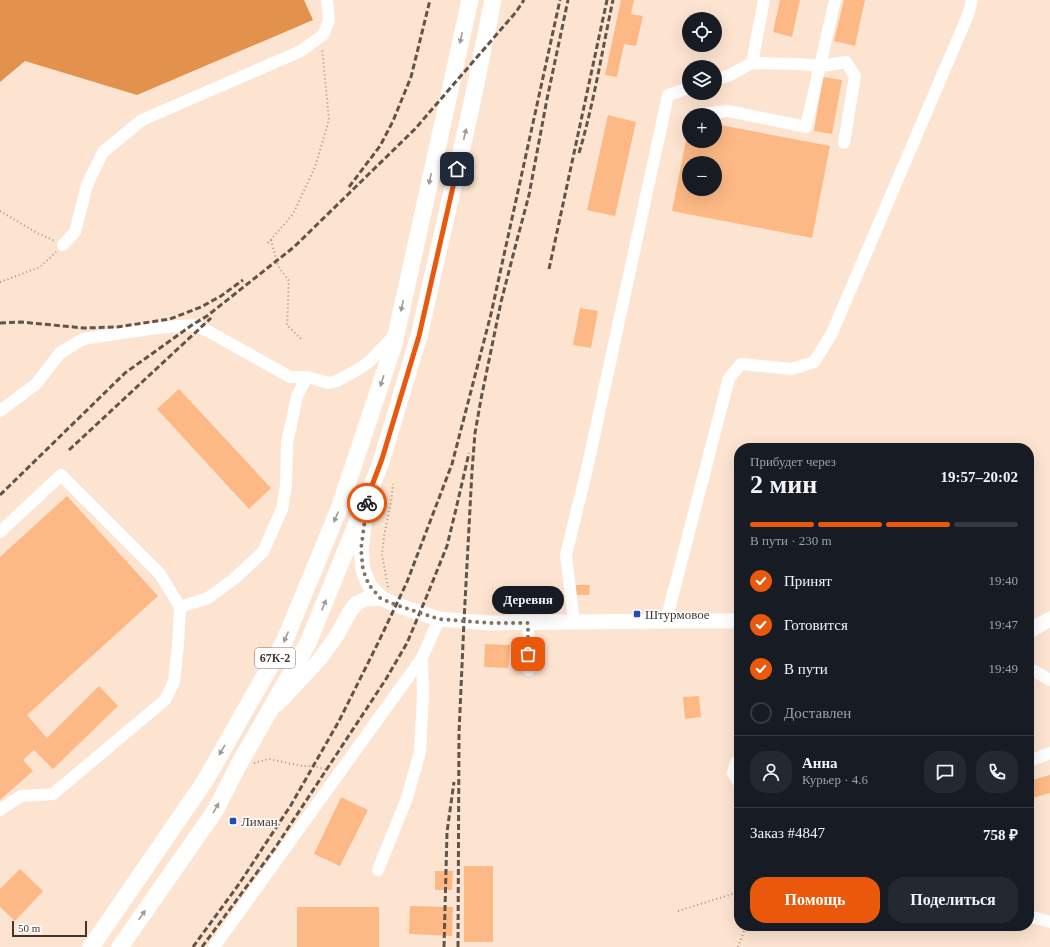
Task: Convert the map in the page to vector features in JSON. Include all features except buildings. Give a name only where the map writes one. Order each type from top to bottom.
[{"type":"highway","name":"67К-2","points":[[91,947],[205,781],[284,642],[339,509],[394,344],[470,0]]},
{"type":"highway","name":"67К-2","points":[[120,947],[215,811],[238,766],[308,643],[368,496],[382,459],[419,336],[493,0]]},
{"type":"main road","points":[[368,496],[361,549],[363,570],[369,585],[386,600]]},
{"type":"main road","points":[[268,714],[320,659],[351,610],[357,603],[366,599],[386,600],[439,619],[489,623],[734,621]]},
{"type":"main road","points":[[1034,628],[1050,619]]},
{"type":"street","points":[[63,245],[75,232],[87,185],[103,152],[142,120],[302,51],[323,35],[329,21],[327,0]]},
{"type":"street","points":[[752,63],[764,0]]},
{"type":"street","points":[[722,112],[728,111],[806,127],[835,0]]},
{"type":"street","points":[[666,621],[729,378],[741,364],[792,369],[814,362],[832,333],[968,15],[972,0]]},
{"type":"street","points":[[722,78],[752,63],[820,66],[846,62],[855,76],[844,143]]},
{"type":"street","points":[[574,622],[566,555],[587,469],[668,95],[682,90]]},
{"type":"street","points":[[0,411],[36,384],[60,353],[84,339],[156,328],[192,325],[206,330],[290,377],[307,377],[329,383],[351,374],[370,361],[396,333]]},
{"type":"street","points":[[180,607],[208,598],[234,579],[263,552],[282,509],[286,485],[287,443],[297,396],[307,377]]},
{"type":"street","points":[[0,532],[61,475],[160,574],[180,607],[174,682],[164,700],[53,794],[21,796],[0,810]]},
{"type":"street","points":[[214,947],[422,658],[439,619]]},
{"type":"street","points":[[528,623],[529,670]]},
{"type":"street","points":[[378,870],[407,798],[420,752],[424,696],[422,658]]},
{"type":"street","points":[[1034,671],[1050,680]]},
{"type":"street","points":[[1034,759],[1050,753]]},
{"type":"street","points":[[1034,917],[1050,922]]},
{"type":"path","points":[[268,243],[293,214],[315,167],[329,120],[321,37]]},
{"type":"path","points":[[0,211],[37,233],[63,245],[40,267],[0,282]]},
{"type":"path","points":[[271,240],[278,266],[289,281],[287,325],[302,339]]},
{"type":"path","points":[[386,600],[382,555],[393,484]]},
{"type":"path","points":[[251,764],[269,759],[302,766],[313,766],[338,773]]},
{"type":"path","points":[[678,911],[734,894]]},
{"type":"path","points":[[738,947],[744,931]]},
{"type":"shaded area","points":[[0,0],[304,0],[313,20],[137,95],[25,61],[0,82]]},
{"type":"railway","points":[[349,187],[380,146],[393,121],[411,77],[430,0]]},
{"type":"railway","points":[[0,495],[125,373],[207,316],[294,247],[415,129],[516,12],[524,0]]},
{"type":"railway","points":[[193,947],[239,884],[291,805],[339,721],[407,582],[452,464],[491,314],[560,0]]},
{"type":"railway","points":[[458,947],[459,733],[475,433],[501,302],[529,195],[568,0]]},
{"type":"railway","points":[[549,269],[607,0]]},
{"type":"railway","points":[[579,153],[593,96],[613,0]]},
{"type":"railway","points":[[0,323],[21,322],[84,328],[117,327],[170,319],[201,307],[221,296],[243,280]]},
{"type":"railway","points":[[69,450],[211,318]]},
{"type":"railway","points":[[202,947],[275,848],[386,679],[407,643],[447,546],[469,453]]},
{"type":"railway","points":[[444,947],[447,832],[454,782]]},
{"type":"way so far","points":[[367,503],[361,549],[363,570],[369,585],[380,598],[396,605],[439,619],[489,623],[528,623],[528,654]]},
{"type":"place","name":"Штурмовое","points":[[637,614]]},
{"type":"place","name":"Деревня","points":[[528,654]]},
{"type":"place","name":"Лиман","points":[[233,821]]},
{"type":"route","points":[[367,503],[368,496],[382,459],[419,336],[457,169]]}]
